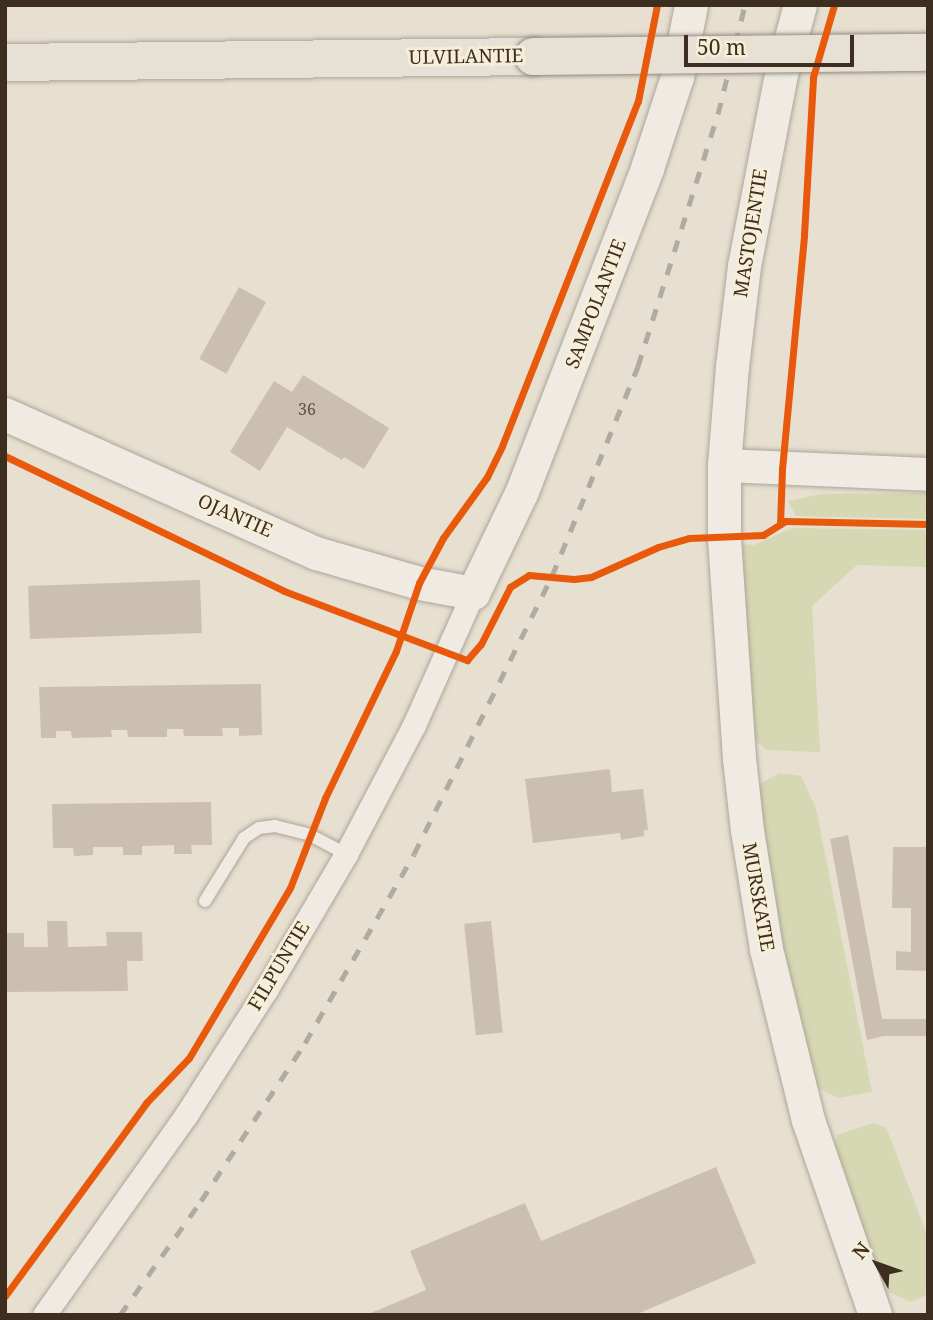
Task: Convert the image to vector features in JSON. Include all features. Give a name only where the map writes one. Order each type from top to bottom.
[{"type":"main road","name":"ULVILANTIE","points":[[5,62],[928,52]]},
{"type":"street","name":"SAMPOLANTIE","points":[[473,593],[522,491],[630,215],[677,77],[691,5]]},
{"type":"street","name":"MASTOJENTIE","points":[[724,465],[744,266],[781,74],[800,5]]},
{"type":"street","name":"OJANTIE","points":[[5,414],[316,553],[419,583],[473,593]]},
{"type":"street","points":[[724,465],[928,474]]},
{"type":"street","name":"MURSKATIE","points":[[724,465],[724,538],[739,758],[747,830],[766,949],[808,1121],[875,1315]]},
{"type":"street","name":"FILPUNTIE","points":[[44,1315],[186,1115],[266,990],[346,855],[414,725],[473,593]]},
{"type":"lane","points":[[205,901],[244,838],[260,828],[275,826],[310,835],[346,855]]},
{"type":"green space","points":[[928,493],[928,519],[796,516],[788,501],[822,494]]},
{"type":"green space","points":[[792,528],[928,530],[928,567],[857,565],[812,606],[820,752],[766,750],[748,733],[738,544],[754,545]]},
{"type":"green space","points":[[779,773],[801,776],[816,808],[872,1092],[839,1098],[815,1087],[798,1036],[759,834],[760,784]]},
{"type":"green space","points":[[873,1123],[886,1127],[928,1237],[928,1294],[911,1302],[878,1287],[832,1156],[837,1135]]},
{"type":"building","points":[[239,287],[266,302],[226,374],[199,359]]},
{"type":"building","points":[[303,375],[389,428],[364,469],[344,457],[342,460],[287,427],[260,471],[230,452],[274,381],[292,392]]},
{"type":"building","points":[[200,580],[202,633],[30,639],[28,586]]},
{"type":"building","points":[[261,684],[262,735],[239,736],[239,728],[222,728],[223,736],[184,736],[183,729],[167,729],[167,737],[128,737],[127,730],[111,730],[112,737],[72,738],[71,731],[56,731],[56,738],[41,738],[39,687]]},
{"type":"building","points":[[610,769],[612,792],[643,789],[648,830],[644,830],[644,836],[621,840],[620,833],[533,843],[525,779]]},
{"type":"building","points":[[211,802],[212,845],[191,845],[192,854],[174,854],[174,845],[142,846],[142,855],[123,855],[123,847],[93,847],[93,855],[74,856],[73,848],[53,848],[52,804]]},
{"type":"building","points":[[848,835],[882,1019],[928,1019],[928,1036],[884,1036],[867,1040],[830,839]]},
{"type":"building","points":[[893,847],[928,847],[928,971],[896,970],[896,951],[911,952],[911,908],[892,908]]},
{"type":"building","points":[[47,921],[67,921],[68,947],[107,946],[106,932],[142,932],[143,961],[127,961],[128,991],[5,992],[5,933],[24,933],[24,947],[48,947]]},
{"type":"building","points":[[491,921],[503,1032],[476,1035],[464,924]]},
{"type":"building","points":[[716,1167],[756,1263],[635,1315],[366,1315],[426,1290],[410,1251],[525,1203],[541,1241]]},
{"type":"railway","points":[[120,1315],[201,1201],[305,1043],[414,854],[552,576],[638,366],[718,114],[745,5]]},
{"type":"cycle path","points":[[5,1296],[146,1103],[189,1058],[290,888],[325,798],[396,651],[419,583],[443,538],[487,477],[502,446],[638,101],[657,5]]},
{"type":"cycle path","points":[[780,524],[782,469],[804,235],[813,77],[834,5]]},
{"type":"cycle path","points":[[5,456],[284,591],[467,660],[481,644],[510,587],[529,575],[574,579],[591,577],[658,547],[689,538],[763,535],[785,521],[928,524]]}]
